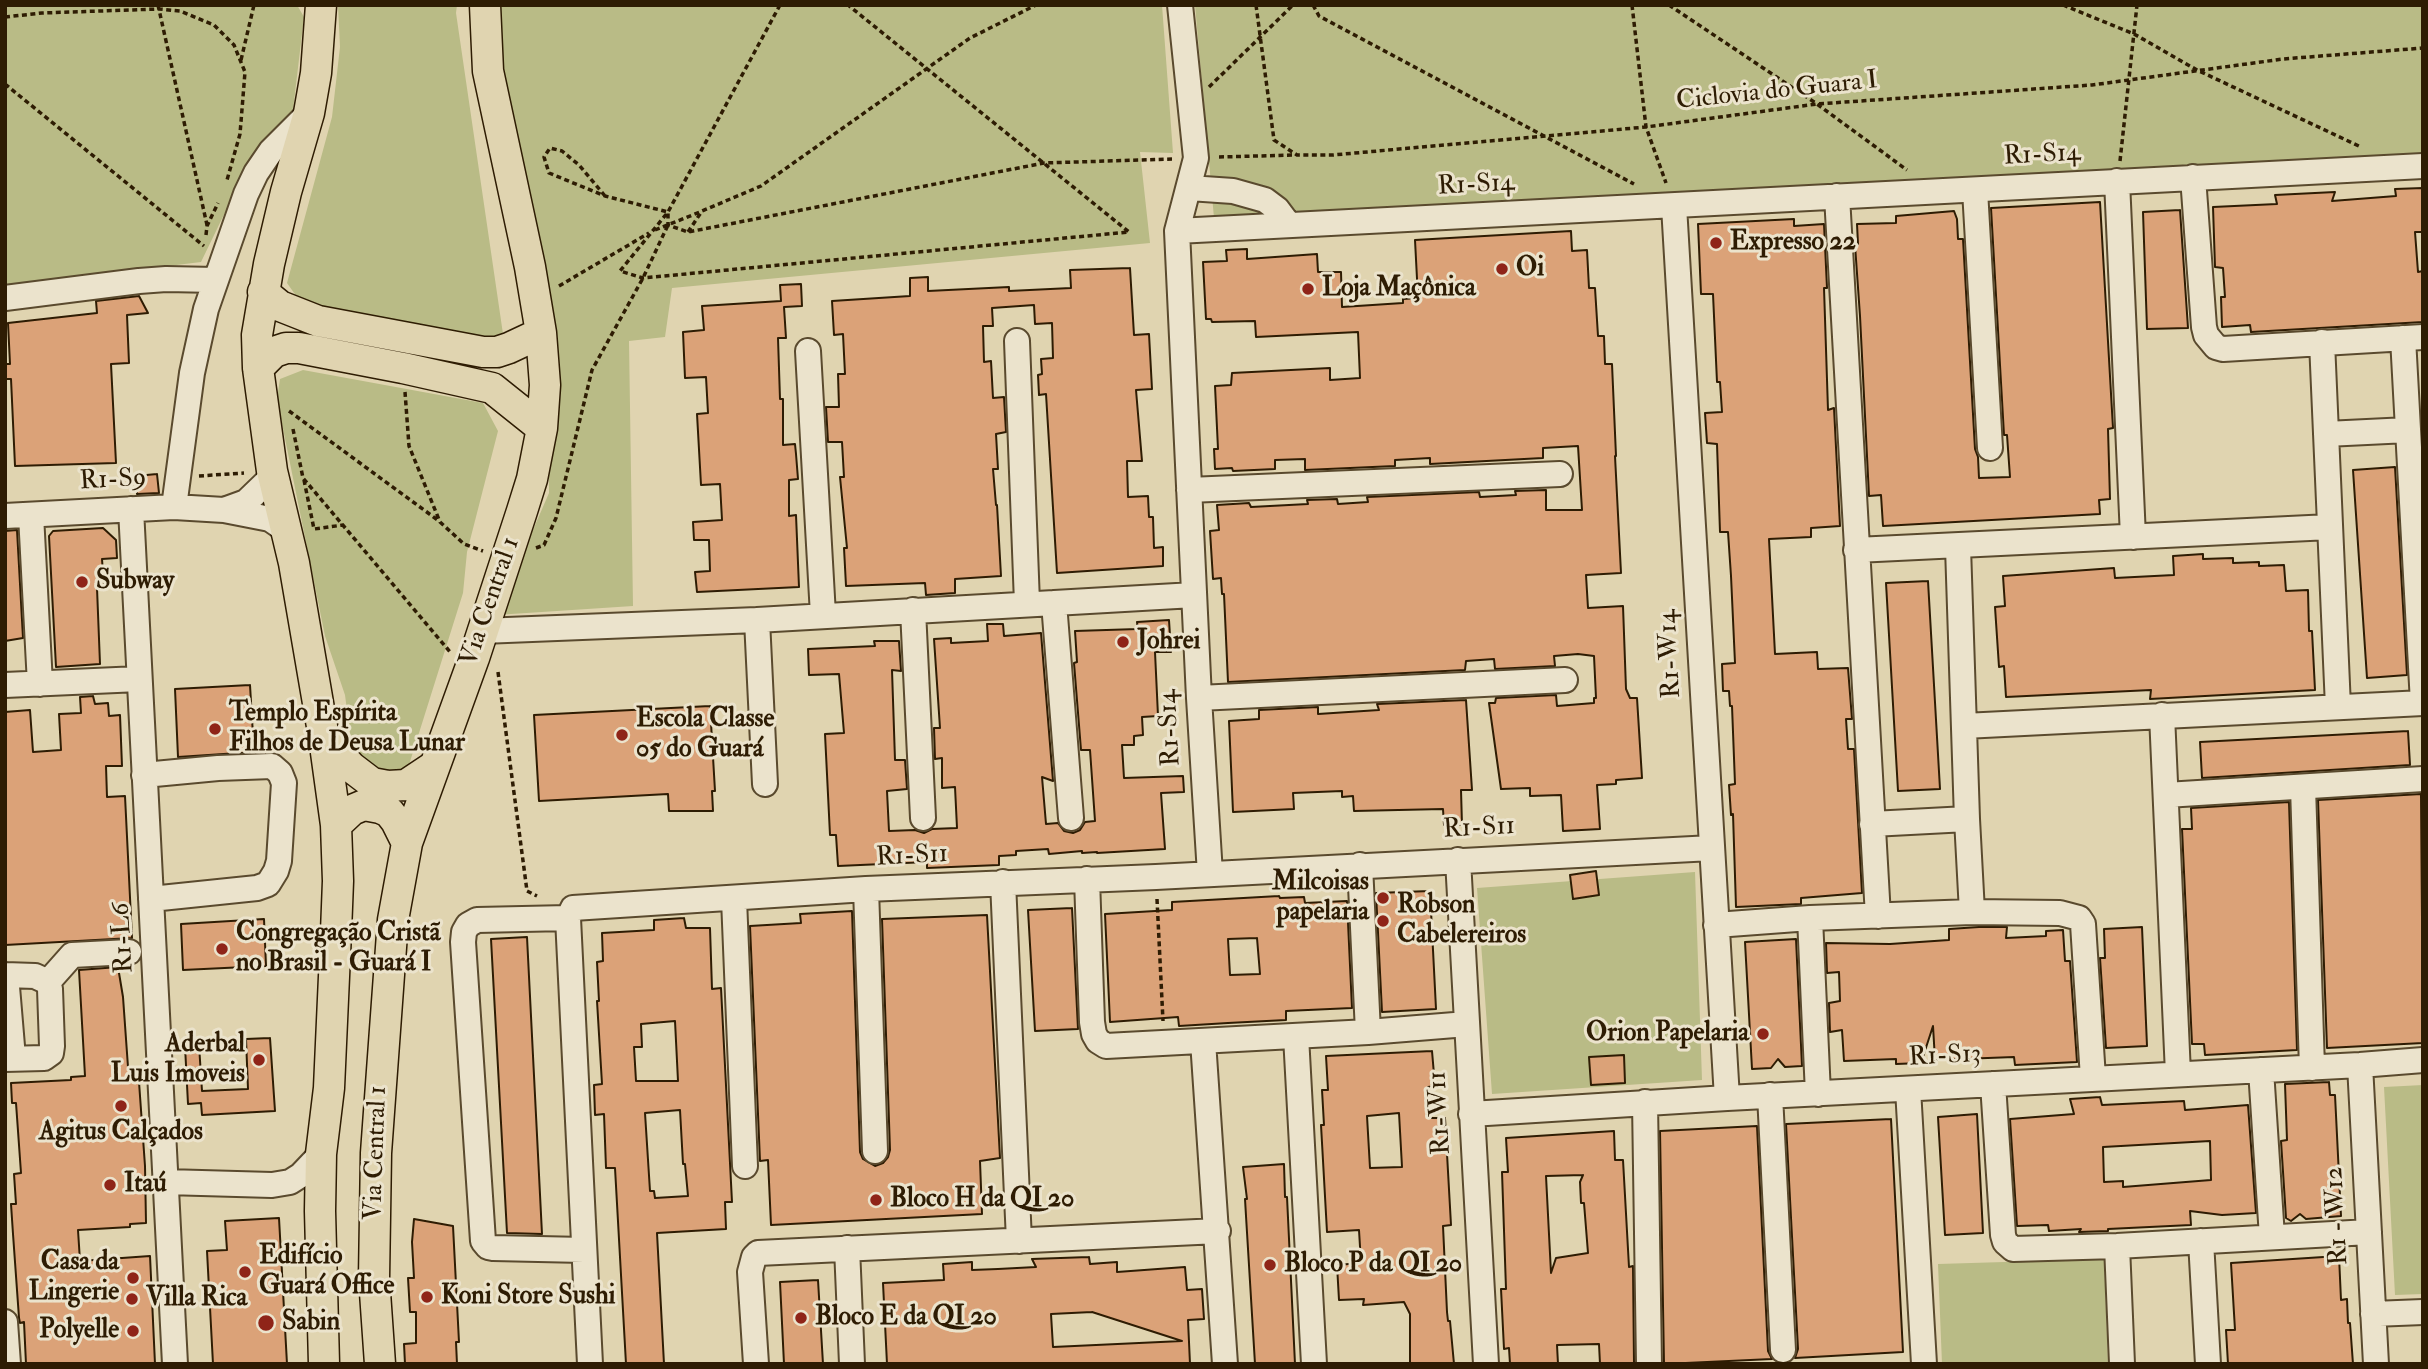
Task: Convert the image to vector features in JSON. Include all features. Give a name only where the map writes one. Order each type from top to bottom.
[{"type":"main road","name":"Via Central 1","points":[[380,1364],[374,1278],[376,1153],[393,920],[407,843],[532,479],[542,428],[545,385],[541,332],[488,71],[485,5]]},
{"type":"main road","name":"Via Central 1","points":[[319,13],[309,113],[286,192],[263,292],[257,335],[258,368],[282,472],[286,530],[324,738],[335,825],[338,881],[336,932],[329,1088],[321,1154],[324,1364]]},
{"type":"main road","points":[[263,292],[281,306],[318,321],[483,352],[497,352],[509,348],[541,332]]},
{"type":"main road","points":[[258,368],[274,352],[299,348],[404,368],[492,388],[542,428]]},
{"type":"main road","points":[[324,738],[362,777],[372,783],[406,785],[433,767]]},
{"type":"main road","points":[[335,825],[352,810],[364,805],[380,808],[389,812],[396,821],[407,843]]},
{"type":"street","points":[[1177,231],[1196,158],[1180,5]]},
{"type":"street","points":[[174,507],[198,338],[205,309],[256,173],[271,151],[309,113]]},
{"type":"street","name":"R1-S14","points":[[1210,874],[1177,231],[2423,166]]},
{"type":"street","points":[[1964,726],[2423,704],[2421,619],[2408,430],[2413,337],[2223,349],[2210,342],[2204,327],[2193,177]]},
{"type":"street","points":[[2117,181],[2133,537]]},
{"type":"street","points":[[1189,188],[1233,191],[1265,200],[1277,209],[1289,225]]},
{"type":"street","points":[[1975,190],[1990,448]]},
{"type":"street","points":[[1837,196],[1878,916]]},
{"type":"street","name":"R1-W14","points":[[1674,206],[1727,1098]]},
{"type":"street","points":[[5,298],[139,281],[216,280]]},
{"type":"street","points":[[1017,341],[1027,603]]},
{"type":"street","points":[[2322,342],[2338,707]]},
{"type":"street","points":[[808,351],[822,615]]},
{"type":"street","points":[[2326,433],[2408,430]]},
{"type":"street","points":[[224,510],[246,502],[282,472]]},
{"type":"street","points":[[1189,490],[1560,474]]},
{"type":"street","name":"R1-S9","points":[[5,516],[174,507],[224,510],[270,519],[286,530]]},
{"type":"street","name":"R1-L6","points":[[131,509],[175,1364]]},
{"type":"street","points":[[31,515],[40,684]]},
{"type":"street","points":[[1856,550],[2330,527]]},
{"type":"street","points":[[1958,547],[1966,819],[1972,912]]},
{"type":"street","points":[[482,631],[757,620],[1194,595]]},
{"type":"street","points":[[1054,603],[1071,818]]},
{"type":"street","points":[[913,610],[923,818]]},
{"type":"street","points":[[757,620],[765,784]]},
{"type":"street","points":[[5,685],[139,679]]},
{"type":"street","points":[[1199,698],[1565,680]]},
{"type":"street","points":[[2162,715],[2178,1074]]},
{"type":"street","points":[[144,775],[272,766],[280,773],[284,783],[279,861],[268,884],[257,888],[151,899]]},
{"type":"street","points":[[2166,795],[2423,779]]},
{"type":"street","points":[[2303,787],[2312,1068]]},
{"type":"street","points":[[1872,824],[1966,819]]},
{"type":"street","name":"R1-S11","points":[[584,1250],[493,1248],[483,1241],[463,942],[468,925],[477,920],[569,915],[573,908],[582,906],[866,889],[1712,848]]},
{"type":"street","name":"R1-W11","points":[[1458,860],[1486,1364]]},
{"type":"street","points":[[1360,865],[1368,1032]]},
{"type":"street","points":[[1087,879],[1094,1034],[1098,1041],[1107,1046],[1467,1024]]},
{"type":"street","points":[[1003,883],[1019,1241]]},
{"type":"street","points":[[866,889],[875,1151]]},
{"type":"street","points":[[734,899],[745,1166]]},
{"type":"street","points":[[1716,925],[1810,918],[1972,912],[2060,913],[2079,918],[2083,924],[2093,1078]]},
{"type":"street","points":[[569,915],[590,1364]]},
{"type":"street","points":[[1810,918],[1818,1094]]},
{"type":"street","points":[[48,982],[72,955],[129,952]]},
{"type":"street","points":[[5,975],[35,976],[48,982],[51,1053],[44,1058],[9,1059],[5,975]]},
{"type":"street","points":[[1296,1036],[1314,1364]]},
{"type":"street","points":[[1203,1041],[1225,1364]]},
{"type":"street","name":"R1-S13","points":[[1471,1114],[1645,1102],[2423,1060]]},
{"type":"street","name":"R1 - W12","points":[[2360,1065],[2376,1364]]},
{"type":"street","points":[[2261,1070],[2272,1237]]},
{"type":"street","points":[[1993,1084],[2005,1242],[2013,1250],[2117,1247],[2369,1232]]},
{"type":"street","points":[[1908,1089],[1924,1364]]},
{"type":"street","points":[[1770,1095],[1783,1350]]},
{"type":"street","points":[[1645,1102],[1649,1364]]},
{"type":"street","points":[[166,1182],[272,1185],[290,1182],[302,1175],[321,1154]]},
{"type":"street","points":[[272,1185],[299,1196],[320,1211]]},
{"type":"street","points":[[756,1364],[750,1272],[754,1257],[758,1253],[1217,1231]]},
{"type":"street","points":[[2201,1241],[2207,1364]]},
{"type":"street","points":[[2117,1247],[2122,1364]]},
{"type":"street","points":[[847,1248],[852,1364]]},
{"type":"street","points":[[2373,1314],[2423,1312]]},
{"type":"street","points":[[5,1322],[8,1364]]},
{"type":"path","points":[[241,62],[254,5]]},
{"type":"path","points":[[780,5],[668,212],[620,271],[643,278],[1129,232],[848,5]]},
{"type":"path","points":[[536,300],[653,231],[761,186],[970,38],[1036,5]]},
{"type":"path","points":[[1256,5],[1275,140],[1297,155]]},
{"type":"path","points":[[1192,103],[1293,5]]},
{"type":"path","points":[[1313,5],[1320,16],[1638,187]]},
{"type":"path","points":[[1632,5],[1646,127],[1674,206]]},
{"type":"path","points":[[1669,5],[1817,104],[1937,192]]},
{"type":"path","points":[[2063,5],[2134,34],[2197,70],[2368,150]]},
{"type":"path","points":[[2117,181],[2137,5]]},
{"type":"path","points":[[158,7],[210,236]]},
{"type":"path","points":[[5,17],[158,7],[180,11],[214,25],[234,45],[245,72],[240,134],[224,188]]},
{"type":"path","name":"Ciclovia do Guara I","points":[[688,232],[1044,163],[1333,155],[1646,127],[1817,104],[2092,85],[2283,59],[2423,48]]},
{"type":"path","points":[[5,84],[214,254]]},
{"type":"path","points":[[605,196],[579,165],[562,151],[550,148],[544,157],[549,173],[605,196],[668,212]]},
{"type":"path","points":[[212,245],[206,241],[207,226],[219,201]]},
{"type":"path","points":[[668,225],[688,232],[702,211]]},
{"type":"path","points":[[668,212],[668,225]]},
{"type":"path","points":[[282,472],[289,410],[440,522]]},
{"type":"path","points":[[177,478],[282,472],[303,478],[453,654]]},
{"type":"path","points":[[303,478],[314,529],[343,525]]},
{"type":"path","points":[[498,672],[527,891],[569,915]]},
{"type":"path","points":[[1156,877],[1164,1044]]},
{"type":"green space","points":[[5,5],[297,5],[304,17],[293,110],[249,163],[201,262],[5,286]]},
{"type":"green space","points":[[338,5],[457,5],[503,334],[486,339],[304,307],[287,283],[332,117],[340,47]]},
{"type":"green space","points":[[499,5],[1162,5],[1173,153],[1140,152],[1150,243],[672,288],[665,337],[629,341],[633,606],[496,615],[549,493],[549,289],[494,23]]},
{"type":"green space","points":[[1195,5],[2423,5],[2423,159],[1214,218]]},
{"type":"green space","points":[[303,370],[483,403],[498,431],[467,552],[463,593],[408,768],[391,777],[374,771],[352,748],[345,695],[325,636],[277,399],[280,379]]},
{"type":"green space","points":[[1695,872],[1702,1080],[1492,1094],[1477,888]]},
{"type":"green space","points":[[2423,1085],[2423,1294],[2395,1295],[2384,1087]]},
{"type":"green space","points":[[2104,1259],[2108,1364],[1942,1364],[1938,1264]]},
{"type":"building","points":[[2423,188],[2423,232],[2415,232],[2418,272],[2423,271],[2423,322],[2251,332],[2250,325],[2222,327],[2221,297],[2225,297],[2223,268],[2215,267],[2213,207],[2277,204],[2275,195],[2335,192],[2332,201],[2396,196],[2395,189]]},
{"type":"building","points":[[2100,202],[2113,428],[2108,429],[2110,499],[2099,500],[2100,514],[1883,526],[1881,495],[1869,496],[1855,245],[1858,244],[1857,224],[1896,223],[1896,216],[1954,211],[1958,239],[1963,239],[1979,478],[2010,477],[2007,435],[2004,435],[1991,208]]},
{"type":"building","points":[[2180,210],[2188,328],[2147,329],[2143,212]]},
{"type":"building","points":[[1794,219],[1794,226],[1824,224],[1828,410],[1834,408],[1840,526],[1811,528],[1811,537],[1769,539],[1775,654],[1817,652],[1818,669],[1848,668],[1852,719],[1846,719],[1848,749],[1854,749],[1862,893],[1801,898],[1801,904],[1736,907],[1733,814],[1731,815],[1729,785],[1735,784],[1732,706],[1729,691],[1723,691],[1722,664],[1735,663],[1731,576],[1728,532],[1720,532],[1717,444],[1707,443],[1705,413],[1722,412],[1720,382],[1717,382],[1713,294],[1701,294],[1698,224]]},
{"type":"building","points":[[1571,231],[1572,251],[1587,250],[1589,288],[1595,288],[1598,336],[1604,336],[1605,364],[1612,364],[1621,573],[1586,575],[1588,608],[1623,606],[1626,689],[1630,698],[1637,698],[1642,778],[1597,785],[1600,829],[1563,831],[1561,795],[1530,796],[1530,788],[1501,789],[1489,703],[1495,703],[1496,698],[1556,695],[1557,706],[1594,703],[1594,656],[1554,656],[1555,666],[1495,669],[1494,659],[1466,661],[1465,670],[1228,682],[1224,594],[1221,578],[1213,579],[1210,531],[1219,530],[1217,505],[1249,503],[1251,507],[1308,504],[1307,500],[1337,499],[1338,504],[1368,502],[1367,497],[1479,492],[1480,497],[1516,495],[1515,491],[1546,490],[1546,510],[1582,510],[1578,446],[1543,448],[1543,458],[1430,464],[1430,458],[1395,460],[1395,466],[1305,470],[1305,459],[1275,460],[1275,469],[1215,469],[1214,449],[1218,449],[1215,386],[1231,385],[1232,373],[1330,368],[1330,380],[1360,378],[1358,332],[1256,337],[1255,321],[1212,322],[1211,319],[1206,319],[1203,262],[1227,261],[1226,250],[1247,249],[1247,259],[1317,254],[1318,272],[1341,272],[1342,307],[1403,303],[1403,299],[1418,298],[1415,240]]},
{"type":"building","points":[[1130,268],[1134,335],[1149,334],[1152,389],[1136,390],[1142,461],[1127,461],[1128,497],[1148,496],[1149,517],[1153,517],[1154,548],[1163,547],[1163,566],[1057,573],[1046,394],[1039,395],[1038,375],[1042,374],[1041,359],[1053,358],[1052,323],[1035,324],[1034,305],[992,308],[993,326],[983,326],[984,362],[991,361],[993,398],[1004,397],[1006,432],[996,434],[998,469],[993,469],[1001,576],[955,579],[955,593],[926,595],[925,583],[846,586],[844,548],[847,548],[840,477],[844,477],[842,442],[828,442],[826,407],[839,407],[838,374],[845,374],[843,334],[834,335],[832,301],[910,296],[910,278],[928,277],[928,291],[1009,287],[1009,291],[1071,288],[1070,270]]},
{"type":"building","points":[[801,284],[802,306],[784,307],[786,338],[778,338],[780,399],[783,399],[783,445],[795,444],[796,454],[798,479],[789,480],[789,516],[796,515],[799,587],[697,592],[695,572],[710,571],[709,540],[694,540],[693,522],[722,520],[720,484],[701,485],[697,414],[708,413],[706,377],[685,378],[683,332],[704,330],[702,306],[781,301],[780,285]]},
{"type":"building","points":[[139,296],[148,313],[127,315],[129,363],[111,364],[116,463],[15,466],[11,379],[5,379],[5,364],[10,364],[8,323],[97,313],[96,301]]},
{"type":"building","points":[[2395,467],[2407,675],[2367,678],[2353,470]]},
{"type":"building","points":[[157,474],[159,493],[137,494],[136,476]]},
{"type":"building","points":[[103,528],[116,540],[117,558],[102,559],[104,587],[97,588],[100,664],[56,667],[49,536],[53,531]]},
{"type":"building","points":[[17,530],[23,638],[5,641],[5,531]]},
{"type":"building","points":[[2203,554],[2203,559],[2233,558],[2233,563],[2284,565],[2286,591],[2308,590],[2315,690],[2150,699],[2151,690],[2006,697],[2004,666],[1999,667],[1995,607],[2005,606],[2003,576],[2114,568],[2115,578],[2174,575],[2173,556]]},
{"type":"building","points":[[1928,581],[1940,789],[1898,791],[1886,583]]},
{"type":"building","points":[[1169,620],[1171,652],[1155,652],[1158,716],[1142,717],[1143,735],[1134,736],[1134,745],[1122,745],[1124,778],[1183,776],[1184,792],[1161,793],[1165,849],[1049,854],[1048,849],[1016,851],[1016,855],[999,856],[999,865],[927,868],[927,862],[838,866],[836,835],[830,835],[825,734],[844,733],[839,674],[809,675],[808,649],[875,646],[874,641],[899,641],[901,671],[892,670],[895,760],[905,760],[907,789],[887,791],[889,831],[915,830],[924,833],[932,829],[957,828],[955,787],[942,788],[942,758],[935,759],[934,728],[940,728],[934,639],[951,638],[951,643],[988,641],[987,624],[1003,624],[1004,636],[1041,633],[1053,781],[1042,777],[1046,824],[1058,823],[1064,831],[1073,833],[1080,830],[1085,822],[1095,821],[1090,750],[1081,750],[1074,663],[1077,662],[1075,631],[1138,629],[1137,622]]},
{"type":"building","name":"Templo Espírita Filhos de Deusa Lunar","points":[[250,685],[254,752],[178,757],[175,689]]},
{"type":"building","points":[[93,696],[95,704],[108,703],[109,716],[120,715],[122,766],[106,766],[107,797],[125,796],[132,938],[5,945],[5,712],[30,710],[33,752],[61,750],[59,714],[81,713],[80,697]]},
{"type":"building","points":[[1466,700],[1472,790],[1461,790],[1462,825],[1444,825],[1443,809],[1354,811],[1353,796],[1342,797],[1342,791],[1293,793],[1294,809],[1233,812],[1229,721],[1259,719],[1259,710],[1318,707],[1318,714],[1379,710],[1377,704]]},
{"type":"building","points":[[710,706],[715,791],[712,791],[713,811],[669,811],[668,794],[539,801],[534,715]]},
{"type":"building","points":[[2408,731],[2410,765],[2202,778],[2200,742]]},
{"type":"building","points":[[2421,794],[2423,1043],[2327,1048],[2318,800]]},
{"type":"building","points":[[2289,802],[2297,1050],[2205,1055],[2204,1044],[2192,1044],[2182,829],[2192,829],[2191,808]]},
{"type":"building","points":[[1596,871],[1599,895],[1573,899],[1570,875]]},
{"type":"building","points":[[1430,891],[1436,1009],[1382,1012],[1376,893]]},
{"type":"building","points":[[1279,896],[1304,897],[1305,903],[1347,901],[1352,1008],[1286,1011],[1286,1020],[1179,1026],[1178,1017],[1110,1022],[1105,914],[1172,910],[1172,902]],"holes":[[[1257,938],[1260,974],[1230,975],[1228,939]]]},
{"type":"building","points":[[1072,908],[1078,1029],[1035,1031],[1028,910]]},
{"type":"building","points":[[852,911],[860,1152],[863,1159],[875,1166],[883,1163],[890,1150],[882,919],[987,915],[1000,1158],[980,1161],[982,1214],[771,1225],[768,1160],[760,1161],[750,926],[801,923],[800,914]]},
{"type":"building","points":[[684,918],[686,928],[710,928],[712,989],[721,988],[732,1202],[725,1202],[726,1229],[657,1233],[664,1364],[626,1364],[615,1168],[606,1168],[604,1114],[595,1115],[594,1085],[602,1084],[597,962],[603,961],[602,933],[654,930],[654,920]],"holes":[[[675,1021],[678,1081],[636,1081],[634,1047],[642,1047],[641,1024]],[[680,1110],[688,1196],[655,1198],[654,1191],[650,1191],[645,1113]]]},
{"type":"building","points":[[264,919],[266,966],[183,970],[181,924]]},
{"type":"building","points":[[2007,927],[2006,938],[2046,936],[2046,931],[2063,930],[2065,961],[2070,961],[2077,1062],[2015,1065],[2014,1057],[1935,1060],[1933,1026],[1921,1063],[1896,1064],[1896,1059],[1844,1061],[1842,1030],[1830,1032],[1829,1003],[1840,1001],[1839,972],[1827,973],[1826,943],[1890,944],[1949,940],[1949,929]]},
{"type":"building","points":[[2142,927],[2147,1046],[2106,1048],[2100,958],[2105,958],[2104,929]]},
{"type":"building","points":[[527,937],[542,1234],[507,1233],[491,939]]},
{"type":"building","points":[[1796,939],[1802,1066],[1785,1067],[1778,1059],[1771,1068],[1752,1069],[1745,942]]},
{"type":"building","points":[[118,967],[128,1067],[138,1068],[146,1223],[130,1224],[130,1227],[78,1230],[80,1261],[150,1256],[155,1364],[26,1364],[24,1322],[20,1323],[19,1318],[11,1204],[16,1204],[14,1174],[21,1173],[16,1103],[12,1103],[11,1083],[71,1080],[71,1077],[85,1076],[79,970]]},
{"type":"building","name":"Aderbal Luis Imoveis","points":[[270,1038],[275,1111],[202,1115],[201,1103],[188,1104],[185,1046],[199,1045],[202,1091],[248,1089],[246,1039]]},
{"type":"building","points":[[1432,1051],[1435,1086],[1428,1087],[1430,1118],[1445,1118],[1451,1225],[1443,1226],[1447,1312],[1454,1364],[1410,1364],[1410,1314],[1404,1302],[1363,1305],[1364,1299],[1339,1300],[1337,1265],[1361,1263],[1359,1230],[1327,1232],[1321,1125],[1324,1125],[1322,1090],[1328,1090],[1326,1056]],"holes":[[[1399,1113],[1402,1167],[1370,1168],[1367,1116]]]},
{"type":"building","points":[[1624,1055],[1625,1083],[1591,1085],[1589,1057]]},
{"type":"building","points":[[2329,1082],[2330,1095],[2335,1095],[2341,1216],[2306,1219],[2300,1214],[2291,1221],[2286,1218],[2281,1141],[2287,1140],[2285,1084]]},
{"type":"building","points":[[2100,1097],[2102,1105],[2184,1101],[2185,1110],[2248,1105],[2256,1213],[2222,1215],[2190,1211],[2191,1225],[2108,1231],[2049,1231],[2048,1225],[2017,1226],[2010,1119],[2074,1114],[2070,1099]],"holes":[[[2210,1141],[2211,1180],[2123,1187],[2123,1181],[2104,1182],[2103,1147]]]},
{"type":"building","points":[[1977,1114],[1983,1233],[1945,1235],[1938,1117]]},
{"type":"building","points":[[1891,1119],[1903,1352],[1795,1358],[1798,1349],[1786,1124]]},
{"type":"building","points":[[1757,1126],[1768,1351],[1772,1359],[1664,1364],[1660,1131]]},
{"type":"building","points":[[1614,1131],[1615,1160],[1623,1160],[1629,1267],[1633,1266],[1634,1364],[1600,1364],[1599,1344],[1557,1345],[1558,1364],[1510,1364],[1509,1348],[1504,1349],[1501,1289],[1506,1289],[1502,1172],[1508,1172],[1506,1138]],"holes":[[[1583,1175],[1580,1182],[1588,1253],[1556,1258],[1551,1273],[1546,1176]]]},
{"type":"building","name":"Bloco P da QI 20","points":[[1284,1164],[1295,1364],[1255,1364],[1243,1167]]},
{"type":"building","name":"Edifício Guará Office","points":[[279,1218],[287,1364],[213,1364],[207,1251],[227,1250],[225,1221]]},
{"type":"building","points":[[414,1219],[453,1226],[459,1342],[456,1342],[457,1364],[405,1364],[404,1344],[416,1343],[416,1312],[410,1312],[408,1278],[414,1278]]},
{"type":"building","points":[[2339,1256],[2341,1300],[2347,1299],[2353,1364],[2228,1364],[2226,1330],[2235,1330],[2231,1263]]},
{"type":"building","points":[[1089,1257],[1090,1264],[1117,1262],[1117,1272],[1185,1267],[1187,1290],[1202,1289],[1204,1319],[1188,1320],[1190,1364],[887,1364],[883,1283],[944,1280],[943,1264],[972,1262],[972,1270],[1036,1267],[1032,1259]],"holes":[[[1092,1312],[1182,1341],[1053,1347],[1051,1314]]]},
{"type":"building","name":"Bloco E da QI 20","points":[[818,1280],[823,1364],[784,1364],[780,1282]]},
{"type":"place","name":"Expresso 22","points":[[1716,243]]},
{"type":"place","name":"Oi","points":[[1502,269]]},
{"type":"place","name":"Loja Maçônica","points":[[1308,289]]},
{"type":"place","name":"Subway","points":[[82,582]]},
{"type":"place","name":"Johrei","points":[[1123,642]]},
{"type":"place","name":"Templo Espírita Filhos de Deusa Lunar","points":[[215,729]]},
{"type":"place","name":"Escola Classe 05 do Guará","points":[[622,735]]},
{"type":"place","name":"Milcoisas papelaria","points":[[1383,898]]},
{"type":"place","name":"Robson Cabelereiros","points":[[1383,921]]},
{"type":"place","name":"Congregação Cristã no Brasil - Guará I","points":[[222,949]]},
{"type":"place","name":"Orion Papelaria","points":[[1763,1034]]},
{"type":"place","name":"Aderbal Luis Imoveis","points":[[259,1060]]},
{"type":"place","name":"Agitus Calçados","points":[[121,1106]]},
{"type":"place","name":"Itaú","points":[[110,1185]]},
{"type":"place","name":"Bloco H da QI 20","points":[[876,1200]]},
{"type":"place","name":"Bloco P da QI 20","points":[[1270,1265]]},
{"type":"place","name":"Edifício Guará Office","points":[[245,1272]]},
{"type":"place","name":"Casa da Lingerie","points":[[133,1278]]},
{"type":"place","name":"Koni Store Sushi","points":[[427,1297]]},
{"type":"place","name":"Villa Rica","points":[[132,1299]]},
{"type":"place","name":"Bloco E da QI 20","points":[[801,1318]]},
{"type":"place","name":"Sabin","points":[[266,1323]]},
{"type":"place","name":"Polyelle","points":[[133,1331]]}]
